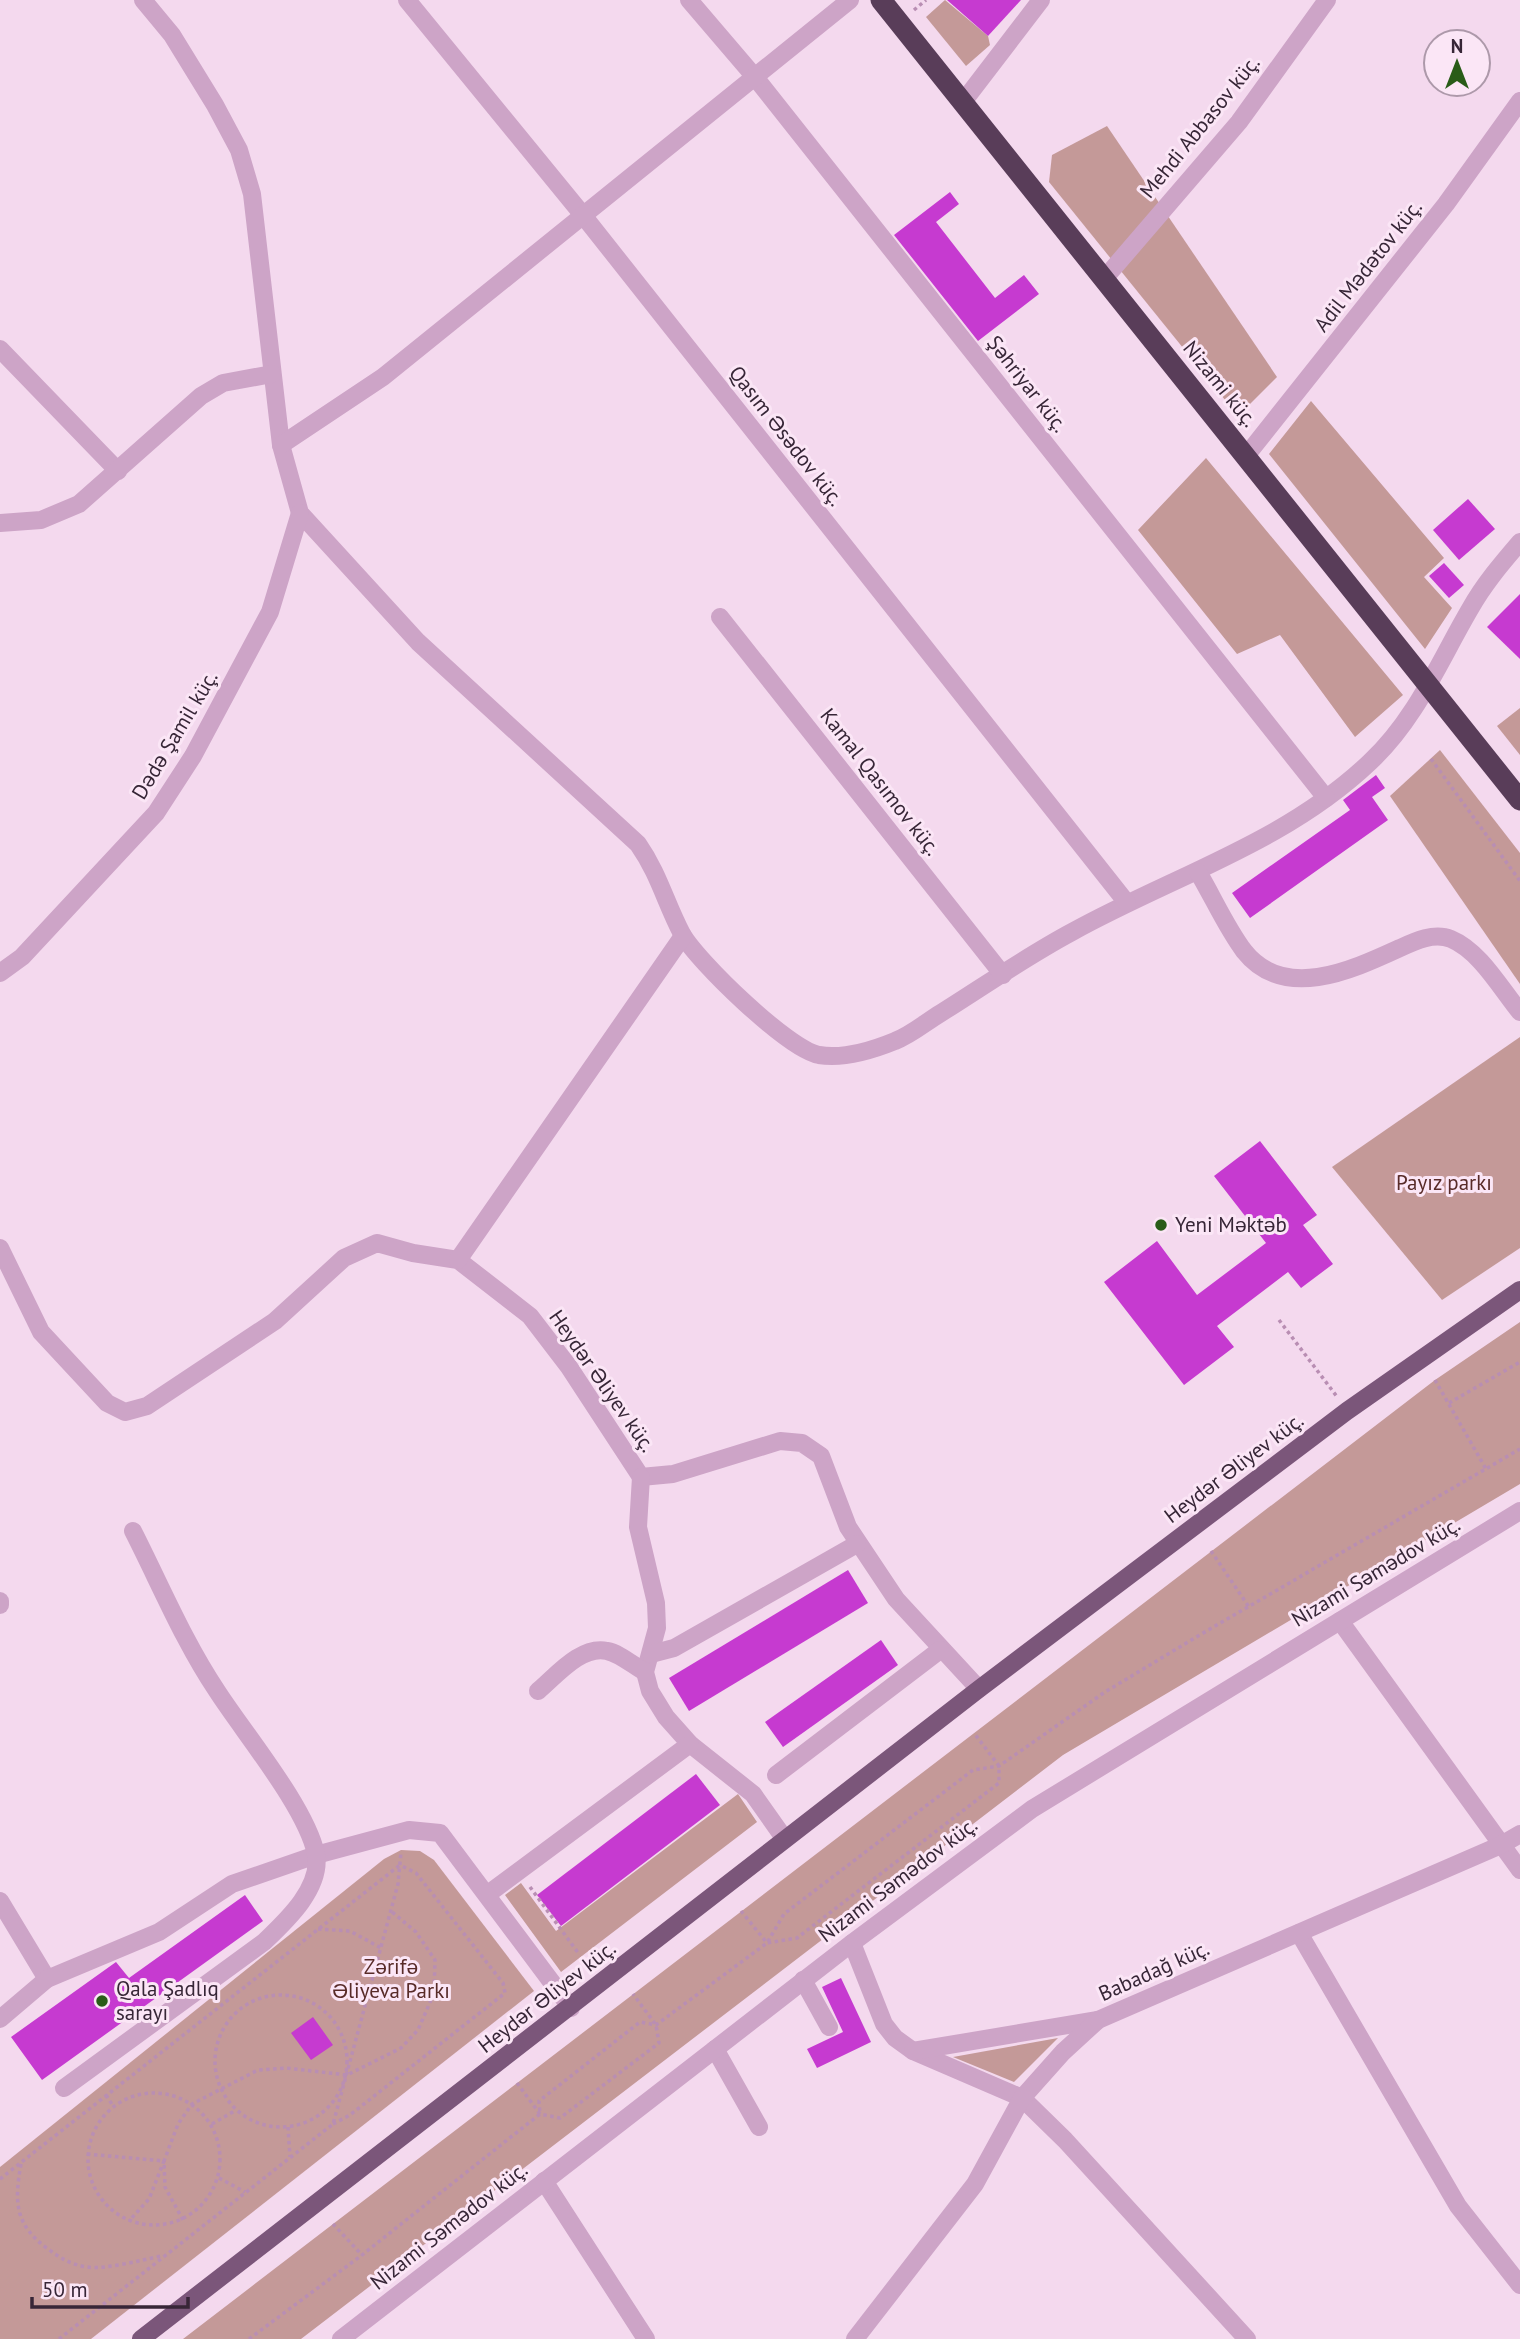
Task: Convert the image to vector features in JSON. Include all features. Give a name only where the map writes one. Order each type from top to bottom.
[{"type":"highway","name":"Nizami küç.","points":[[881,0],[1520,800]]},
{"type":"main road","name":"Heydər Əliyev küç.","points":[[141,2339],[979,1689],[1347,1410],[1520,1290]]},
{"type":"street","points":[[143,0],[172,35],[239,150],[252,194],[281,445],[300,513],[418,642],[638,844],[656,870],[683,936],[755,1014],[784,1037],[818,1055],[855,1053],[897,1040],[1068,933],[1126,903],[1198,872],[1289,824],[1326,798],[1393,740],[1429,685],[1484,586],[1520,542]]},
{"type":"street","name":"Qasım Əsədov küç.","points":[[407,0],[582,214],[1126,903]]},
{"type":"street","name":"Şəhriyar küç.","points":[[689,0],[754,76],[1326,798]]},
{"type":"street","points":[[281,445],[383,377],[850,0]]},
{"type":"street","points":[[963,102],[1041,0]]},
{"type":"street","name":"Mehdi Abbasov küç.","points":[[1104,279],[1239,122],[1327,0]]},
{"type":"street","name":"Adil Mədətov küç.","points":[[1246,456],[1446,205],[1520,101]]},
{"type":"street","points":[[0,349],[118,471]]},
{"type":"street","points":[[0,523],[41,520],[79,504],[201,396],[223,383],[271,374]]},
{"type":"street","name":"Dədə Şamil küç.","points":[[0,973],[22,957],[156,813],[193,756],[270,612],[300,513]]},
{"type":"street","name":"Kamal Qasımov küç.","points":[[720,617],[1003,975]]},
{"type":"street","points":[[1198,872],[1244,951],[1271,975],[1323,978],[1422,938],[1447,937],[1466,946],[1520,1012]]},
{"type":"street","points":[[458,1260],[683,936]]},
{"type":"street","name":"Heydər Əliyev küç.","points":[[0,1248],[41,1332],[107,1403],[125,1412],[147,1406],[275,1321],[344,1258],[377,1243],[458,1260],[530,1317],[569,1367],[641,1477],[673,1474],[780,1441],[802,1443],[821,1456],[857,1544],[896,1599],[940,1650],[979,1689]]},
{"type":"street","points":[[641,1477],[638,1527],[656,1603],[657,1628],[645,1672],[650,1691],[666,1717],[690,1744],[753,1794],[784,1838]]},
{"type":"street","name":"Nizami Səmədov küç.","points":[[341,2339],[852,1942],[1032,1809],[1520,1511]]},
{"type":"street","points":[[64,2088],[264,1942],[303,1897],[315,1878],[316,1855],[289,1797],[215,1689],[133,1531]]},
{"type":"street","points":[[652,1654],[674,1648],[857,1544]]},
{"type":"street","points":[[1340,1621],[1520,1870]]},
{"type":"street","points":[[538,1691],[583,1653],[593,1650],[608,1651],[645,1672]]},
{"type":"street","points":[[776,1775],[940,1650]]},
{"type":"street","points":[[488,1894],[690,1744]]},
{"type":"street","points":[[0,2019],[47,1979],[159,1932],[232,1884],[316,1855],[409,1830],[426,1829],[440,1833],[571,2008]]},
{"type":"street","name":"Babadağ küç.","points":[[855,2339],[975,2184],[1022,2098],[1063,2052],[1098,2020],[1501,1845],[1520,1834]]},
{"type":"street","points":[[0,1901],[47,1979]]},
{"type":"street","points":[[1298,1933],[1458,2206],[1520,2285]]},
{"type":"street","points":[[852,1942],[884,2024],[895,2038],[913,2051],[1022,2098],[1073,2149],[1247,2339]]},
{"type":"street","points":[[803,1980],[829,2027]]},
{"type":"street","points":[[913,2051],[1098,2020]]},
{"type":"street","points":[[715,2049],[759,2127]]},
{"type":"street","points":[[544,2181],[646,2339]]},
{"type":"path","points":[[1431,759],[1520,881]]},
{"type":"path","points":[[1279,1320],[1347,1410]]},
{"type":"path","points":[[1449,1403],[1520,1362]]},
{"type":"path","points":[[1435,1380],[1486,1469]]},
{"type":"path","points":[[540,2114],[539,2101],[640,2022],[656,2025],[767,1942],[784,1914],[973,1770],[999,1766],[1105,1692],[1520,1449]]},
{"type":"path","points":[[1211,1551],[1249,1607]]},
{"type":"path","points":[[767,1942],[797,1938],[999,1783],[999,1766],[974,1733]]},
{"type":"path","points":[[333,2124],[391,1910],[401,1850]]},
{"type":"path","points":[[0,2179],[400,1865]]},
{"type":"path","points":[[60,2339],[290,2157],[333,2124],[350,2115],[505,1993],[503,1983],[416,1873],[400,1865]]},
{"type":"path","points":[[519,1871],[579,1954]]},
{"type":"path","points":[[128,2221],[149,2199],[177,2124],[192,2104],[258,2070],[286,2068],[347,2075],[401,2048],[418,2030],[434,1993],[435,1960],[416,1932],[391,1910]]},
{"type":"path","points":[[741,1911],[767,1942]]},
{"type":"path","points":[[318,1929],[349,1931],[381,1948]]},
{"type":"path","points":[[288,1994],[315,2003],[336,2021],[347,2047],[347,2075],[335,2100],[314,2119],[288,2127],[260,2124],[236,2110],[219,2088],[214,2060],[219,2033],[236,2010],[261,1997],[288,1994]]},
{"type":"path","points":[[517,2083],[540,2114],[560,2118],[659,2043],[656,2025],[633,1994]]},
{"type":"path","points":[[166,2093],[192,2104],[212,2124],[221,2150],[219,2178],[205,2203],[183,2220],[156,2226],[128,2221],[106,2206],[91,2181],[87,2154],[95,2127],[113,2106],[138,2094],[166,2093]]},
{"type":"path","points":[[106,2095],[113,2106]]},
{"type":"path","points":[[212,2124],[236,2110]]},
{"type":"path","points":[[249,2339],[362,2255],[540,2114]]},
{"type":"path","points":[[288,2127],[290,2157]]},
{"type":"path","points":[[87,2154],[164,2161]]},
{"type":"path","points":[[164,2161],[165,2187],[183,2220]]},
{"type":"path","points":[[21,2162],[16,2191],[18,2210],[29,2235],[62,2260],[88,2268],[163,2256]]},
{"type":"path","points":[[219,2178],[245,2192]]},
{"type":"path","points":[[333,2224],[362,2255]]},
{"type":"green space","points":[[945,0],[988,36],[990,45],[966,66],[926,17]]},
{"type":"green space","points":[[1107,126],[1277,377],[1238,416],[1049,182],[1052,155]]},
{"type":"green space","points":[[1311,401],[1444,558],[1424,577],[1452,608],[1425,649],[1269,454]]},
{"type":"green space","points":[[1206,458],[1403,695],[1355,737],[1280,635],[1237,654],[1138,530]]},
{"type":"green space","points":[[1520,708],[1520,755],[1497,726]]},
{"type":"green space","points":[[1440,750],[1520,853],[1520,984],[1390,796]]},
{"type":"green space","name":"Payız parkı","points":[[1520,1037],[1520,1248],[1442,1300],[1332,1167]]},
{"type":"green space","points":[[1520,1322],[1520,1484],[1063,1755],[301,2339],[183,2339],[1435,1380]]},
{"type":"green space","points":[[738,1794],[757,1822],[561,1972],[505,1895],[521,1883],[556,1931]]},
{"type":"green space","name":"Zərifə Əliyeva Parkı","points":[[401,1850],[420,1851],[434,1860],[534,1991],[91,2339],[0,2339],[0,2167],[384,1859]]},
{"type":"green space","points":[[1058,2038],[1014,2082],[953,2057]]},
{"type":"building","points":[[947,0],[1021,0],[988,36]]},
{"type":"building","points":[[950,192],[959,204],[936,222],[995,298],[1024,275],[1039,294],[978,341],[894,235]]},
{"type":"building","points":[[1468,499],[1495,529],[1459,560],[1433,530]]},
{"type":"building","points":[[1444,563],[1464,585],[1449,598],[1429,576]]},
{"type":"building","points":[[1520,594],[1520,659],[1487,627]]},
{"type":"building","points":[[1376,775],[1385,788],[1372,797],[1388,820],[1250,918],[1232,893],[1350,810],[1343,800]]},
{"type":"building","points":[[1260,1141],[1317,1215],[1303,1225],[1333,1264],[1301,1288],[1288,1272],[1217,1326],[1234,1347],[1184,1385],[1104,1282],[1157,1241],[1197,1295],[1266,1243],[1214,1176]]},
{"type":"building","points":[[848,1570],[868,1603],[689,1711],[669,1678]]},
{"type":"building","points":[[881,1640],[898,1665],[783,1747],[765,1722]]},
{"type":"building","points":[[696,1774],[720,1805],[561,1926],[537,1895]]},
{"type":"building","points":[[245,1895],[263,1921],[42,2080],[11,2037],[116,1962],[129,1978]]},
{"type":"building","points":[[841,1978],[871,2042],[817,2068],[807,2049],[843,2032],[822,1987]]},
{"type":"building","points":[[313,2017],[333,2045],[311,2060],[291,2033]]},
{"type":"place","name":"Yeni Məktəb","points":[[1161,1225]]},
{"type":"place","name":"Qala Şadlıq sarayı","points":[[102,2001]]}]
